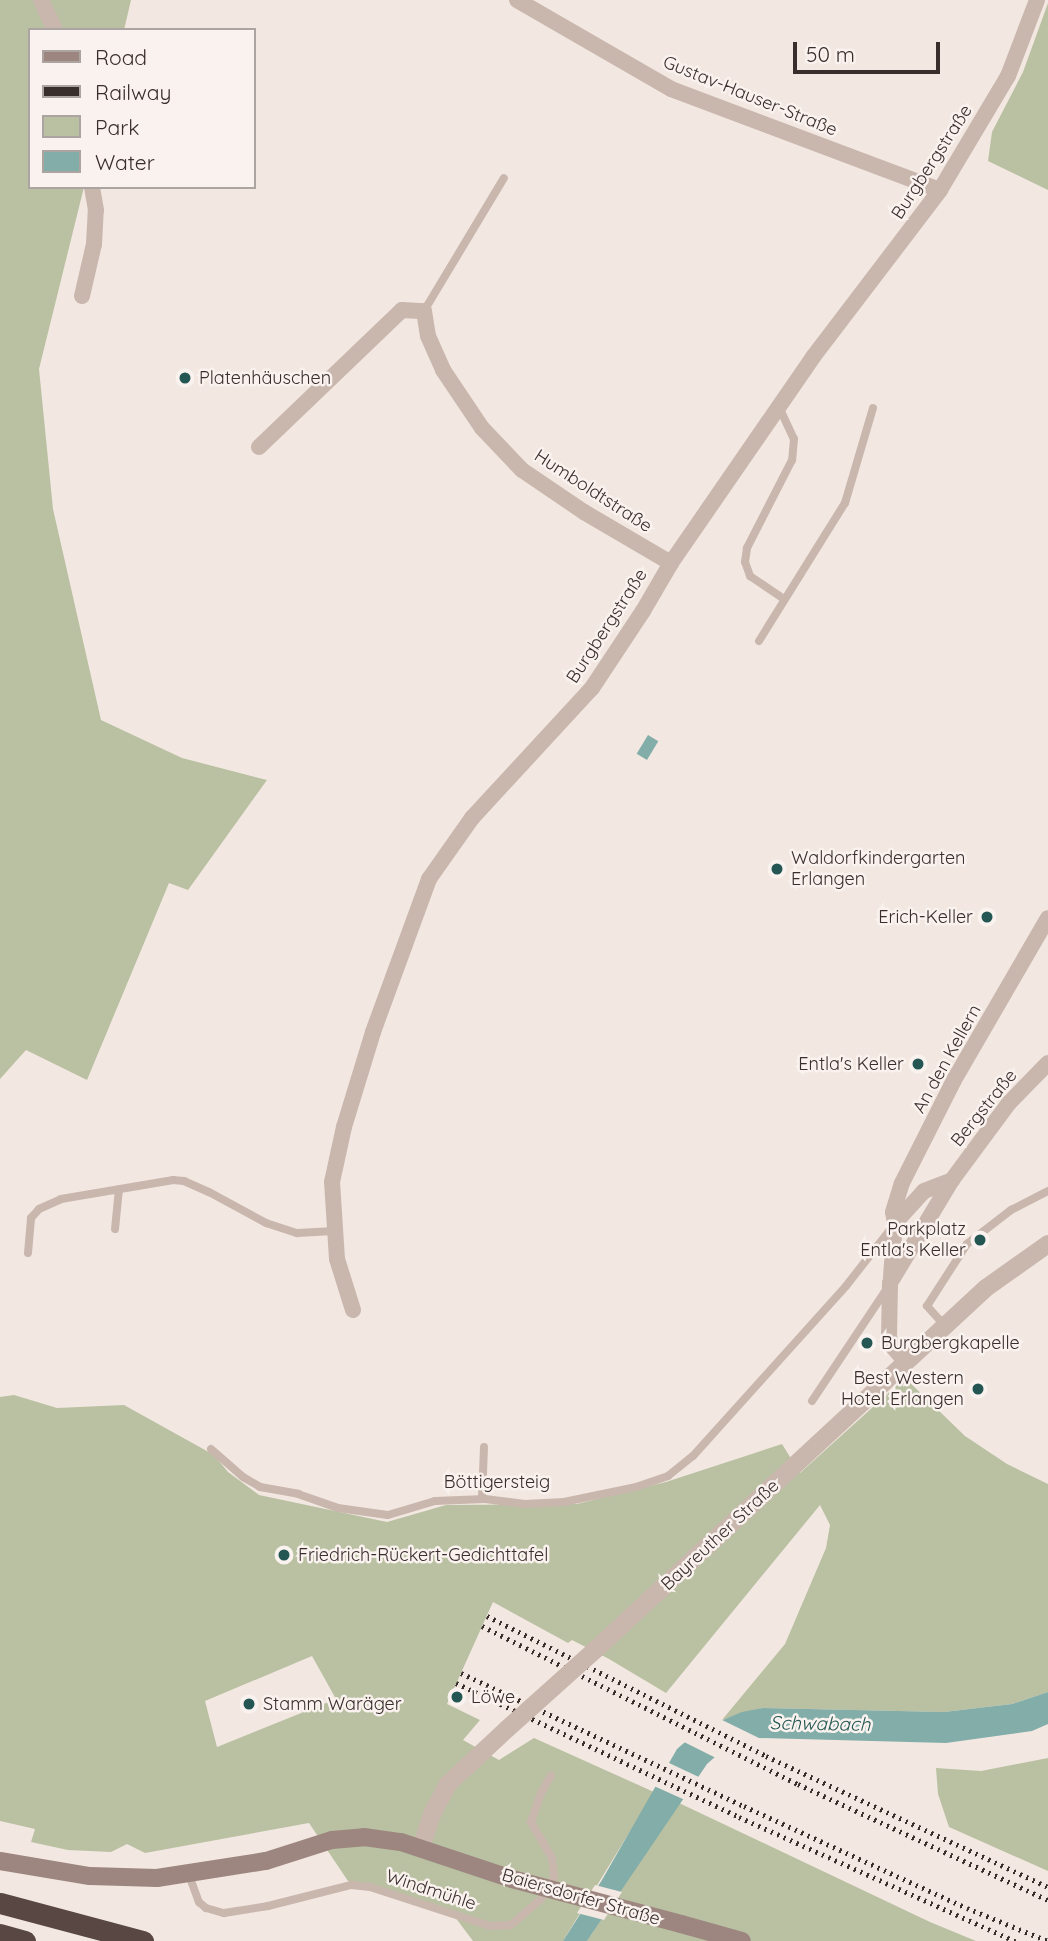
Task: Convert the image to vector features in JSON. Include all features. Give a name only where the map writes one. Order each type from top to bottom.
[{"type":"highway","points":[[0,1903],[143,1941]]},
{"type":"highway","points":[[0,1934],[25,1941]]},
{"type":"main road","name":"Baiersdorfer Straße","points":[[0,1861],[90,1876],[157,1878],[266,1861],[348,1838],[380,1838],[421,1848],[512,1878],[742,1941]]},
{"type":"street","points":[[41,0],[54,28]]},
{"type":"street","name":"Gustav-Hauser-Straße","points":[[517,0],[671,89],[940,190]]},
{"type":"street","name":"Burgbergstraße","points":[[353,1310],[337,1259],[331,1182],[344,1127],[373,1032],[429,879],[472,818],[592,688],[671,563],[813,357],[940,190],[1008,76],[1037,0]]},
{"type":"street","points":[[82,296],[94,244],[96,210],[92,189]]},
{"type":"street","points":[[258,447],[402,310],[424,311]]},
{"type":"street","name":"Humboldtstraße","points":[[424,311],[428,336],[443,370],[482,428],[522,470],[584,512],[671,563]]},
{"type":"street","name":"An den Kellern","points":[[895,1223],[893,1212],[902,1183],[954,1080],[1048,918]]},
{"type":"street","name":"Bergstraße","points":[[952,1180],[1009,1103],[1048,1063]]},
{"type":"street","points":[[890,1283],[952,1180]]},
{"type":"street","name":"Böttigersteig","points":[[895,1223],[924,1191],[952,1180]]},
{"type":"street","points":[[895,1223],[889,1337],[891,1345],[906,1362]]},
{"type":"street","name":"Bayreuther Straße","points":[[421,1848],[439,1798],[460,1771],[594,1651],[945,1326],[1002,1275],[1048,1244]]},
{"type":"lane","points":[[424,311],[503,178]]},
{"type":"lane","points":[[779,407],[794,439],[792,460],[747,548],[745,562],[750,576],[784,599]]},
{"type":"lane","points":[[759,641],[845,503],[873,408]]},
{"type":"lane","points":[[28,1253],[31,1218],[39,1209],[61,1199],[184,1181],[266,1223],[297,1233],[334,1231]]},
{"type":"lane","points":[[115,1229],[119,1189]]},
{"type":"lane","points":[[945,1326],[927,1306],[967,1244],[1011,1210],[1048,1191]]},
{"type":"lane","name":"Böttigersteig","points":[[211,1449],[243,1477],[260,1487],[363,1513],[388,1515],[435,1501],[482,1499],[525,1504],[564,1502],[604,1496],[668,1476],[693,1456],[730,1416],[802,1331],[846,1286],[895,1223]]},
{"type":"lane","points":[[812,1401],[890,1283]]},
{"type":"lane","points":[[482,1499],[484,1447]]},
{"type":"lane","name":"Windmühle","points":[[189,1875],[199,1902],[224,1913],[268,1906],[351,1885],[370,1887],[490,1926],[511,1924],[541,1899],[554,1877],[552,1858],[531,1822],[541,1793],[551,1776]]},
{"type":"green space","points":[[0,0],[131,0],[124,28],[28,28],[28,189],[84,189],[39,369],[53,509],[101,720],[182,758],[267,780],[188,890],[169,883],[87,1080],[26,1050],[0,1079]]},
{"type":"green space","points":[[1048,3],[1048,190],[988,161],[992,132],[1023,72]]},
{"type":"green space","points":[[905,1378],[965,1436],[1007,1464],[1048,1484],[1048,1692],[1012,1704],[944,1712],[763,1708],[722,1720],[785,1644],[826,1548],[830,1525],[820,1505],[666,1693],[609,1659],[572,1640],[568,1643],[493,1602],[447,1704],[480,1720],[463,1740],[499,1760],[534,1738],[654,1792],[563,1941],[473,1941],[452,1913],[348,1881],[309,1823],[145,1853],[127,1844],[111,1852],[68,1850],[31,1842],[35,1829],[0,1821],[0,1397],[14,1395],[57,1408],[124,1405],[214,1455],[228,1472],[259,1495],[387,1522],[446,1505],[577,1504],[666,1482],[782,1444],[800,1473]],"holes":[[[312,1656],[336,1699],[217,1747],[205,1701]]]},
{"type":"green space","points":[[1048,1758],[1048,1871],[949,1827],[938,1794],[936,1768],[981,1771]]},
{"type":"green space","points":[[679,1803],[930,1922],[976,1941],[587,1941]]},
{"type":"water","points":[[648,735],[658,741],[647,760],[637,754]]},
{"type":"water","name":"Schwabach","points":[[1048,1692],[1048,1724],[1032,1731],[946,1743],[759,1738],[725,1748],[707,1764],[587,1941],[563,1941],[602,1880],[677,1749],[699,1730],[742,1712],[763,1708],[944,1712],[1012,1704]]},
{"type":"pier","points":[[718,1718],[765,1741],[727,1751],[718,1759],[682,1741],[697,1727]]},
{"type":"pier","points":[[667,1762],[701,1778],[685,1800],[654,1786]]},
{"type":"pier","points":[[595,1885],[622,1892],[604,1920],[577,1913]]},
{"type":"railway","points":[[487,1616],[766,1756],[1048,1887]]},
{"type":"railway","points":[[482,1626],[798,1784],[1048,1900]]},
{"type":"railway","points":[[461,1673],[967,1908],[1048,1941]]},
{"type":"railway","points":[[456,1683],[739,1817],[1015,1941]]},
{"type":"place","name":"Platenhäuschen","points":[[185,378]]},
{"type":"place","name":"Waldorfkindergarten Erlangen","points":[[777,869]]},
{"type":"place","name":"Erich-Keller","points":[[987,917]]},
{"type":"place","name":"Entla's Keller","points":[[918,1064]]},
{"type":"place","name":"Parkplatz Entla's Keller","points":[[980,1240]]},
{"type":"place","name":"Burgbergkapelle","points":[[867,1343]]},
{"type":"place","name":"Best Western Hotel Erlangen","points":[[978,1389]]},
{"type":"place","name":"Friedrich-Rückert-Gedichttafel","points":[[284,1555]]},
{"type":"place","name":"Löwe","points":[[457,1697]]},
{"type":"place","name":"Stamm Waräger","points":[[249,1704]]}]
